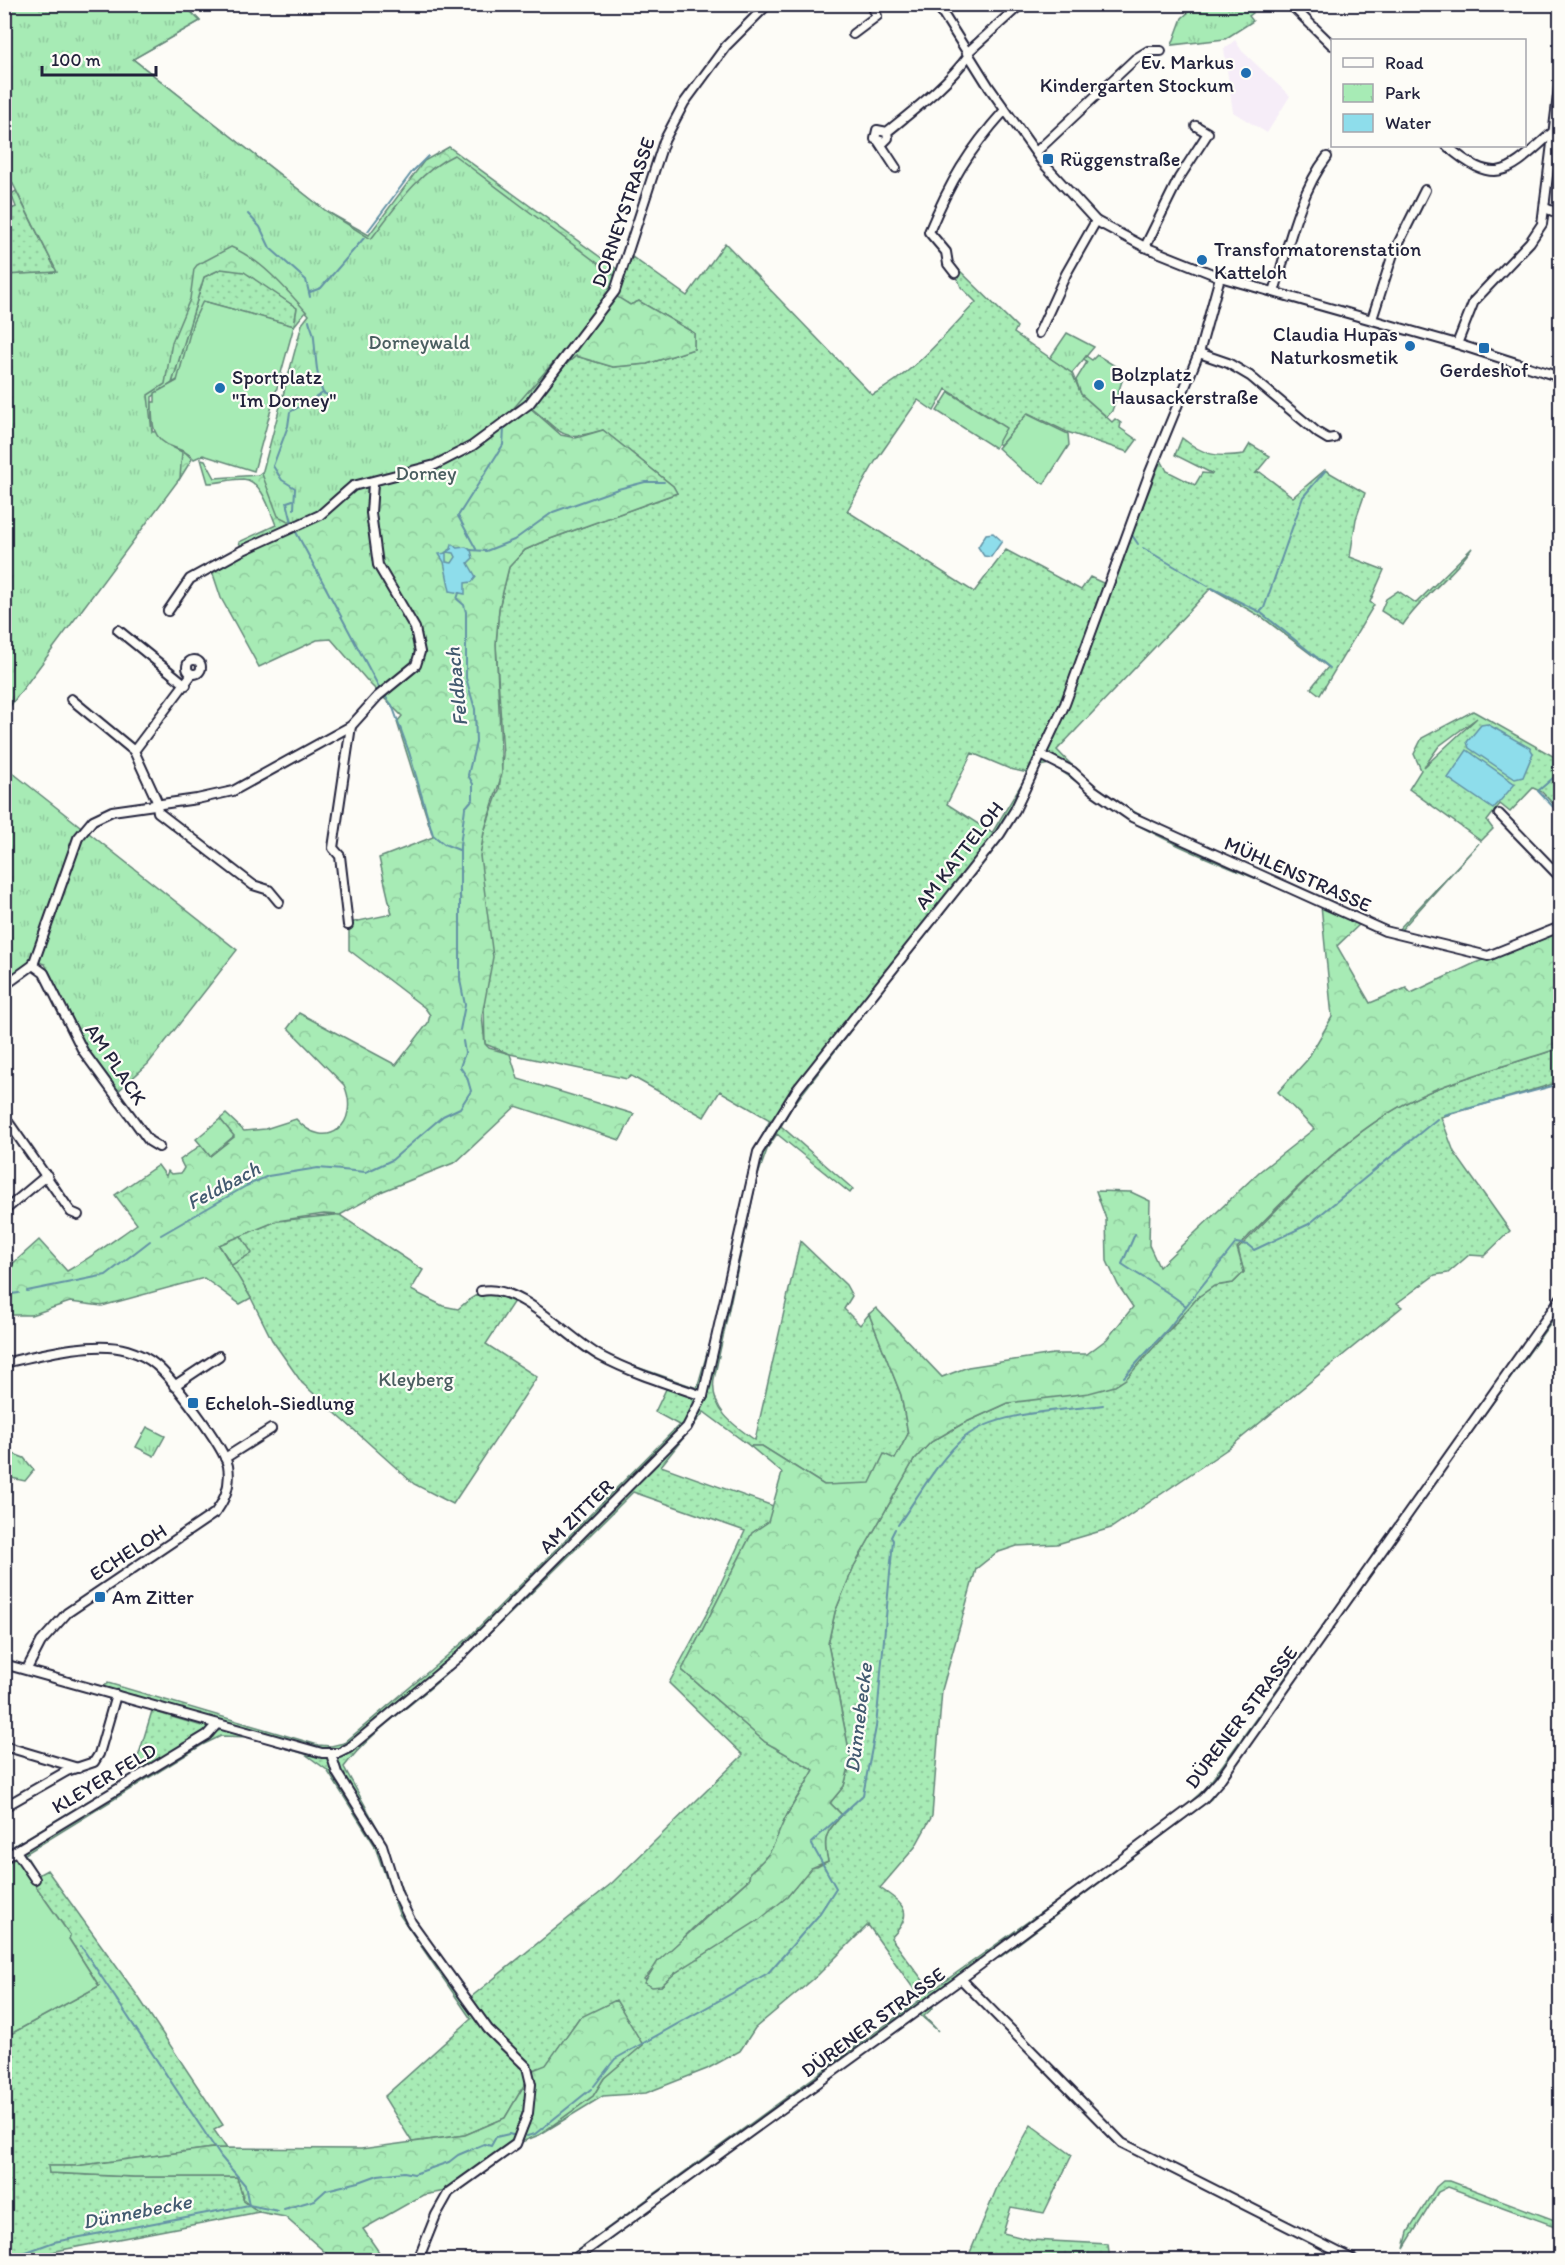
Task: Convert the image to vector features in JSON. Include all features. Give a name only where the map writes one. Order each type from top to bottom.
[{"type":"street","points":[[853,34],[877,16],[871,4]]},
{"type":"street","points":[[937,4],[1005,110],[1066,191],[1096,221],[1145,247],[1220,277],[1456,344],[1560,377]]},
{"type":"street","points":[[896,168],[875,139],[876,132],[883,129],[887,132],[958,69],[968,54],[1021,4]]},
{"type":"street","points":[[1290,4],[1331,44]]},
{"type":"street","name":"DORNEYSTRASSE","points":[[168,611],[190,579],[241,551],[320,515],[353,486],[372,483],[435,465],[472,446],[529,404],[615,291],[664,141],[684,102],[726,46],[766,5]]},
{"type":"street","points":[[1036,152],[1135,59],[1148,51],[1161,51]]},
{"type":"street","points":[[1456,344],[1474,301],[1536,234],[1542,224],[1560,79]]},
{"type":"street","points":[[955,273],[948,264],[946,252],[929,232],[944,193],[960,166],[1005,110]]},
{"type":"street","points":[[1145,247],[1179,178],[1208,133],[1196,126]]},
{"type":"street","points":[[1448,147],[1473,167],[1491,172],[1521,160],[1552,133]]},
{"type":"street","points":[[1274,292],[1309,189],[1317,169],[1327,157]]},
{"type":"street","points":[[1372,320],[1393,254],[1425,190]]},
{"type":"street","points":[[1545,208],[1560,214]]},
{"type":"street","points":[[1039,333],[1062,281],[1096,221]]},
{"type":"street","name":"AM KATTELOH","points":[[721,1323],[758,1152],[772,1126],[893,966],[1000,834],[1015,810],[1065,704],[1150,472],[1198,354],[1220,277]]},
{"type":"street","points":[[1198,354],[1243,371],[1318,433],[1328,439],[1334,438]]},
{"type":"street","points":[[4,986],[33,965],[78,838],[85,827],[104,813],[233,790],[351,726],[381,694],[416,665],[420,652],[420,641],[415,627],[378,565],[371,513],[372,483]]},
{"type":"street","points":[[118,630],[186,685]]},
{"type":"street","points":[[134,751],[186,685],[192,674]]},
{"type":"street","points":[[71,699],[134,751],[158,812],[253,885],[269,890],[279,902]]},
{"type":"street","points":[[348,925],[340,856],[333,848],[351,726]]},
{"type":"street","name":"MÜHLENSTRASSE","points":[[1041,754],[1071,771],[1093,790],[1132,817],[1385,931],[1488,956],[1560,927]]},
{"type":"street","points":[[1498,814],[1560,877]]},
{"type":"street","name":"AM PLACK","points":[[33,965],[44,973],[95,1070],[148,1141],[159,1147]]},
{"type":"street","points":[[4,1116],[71,1212],[78,1215]]},
{"type":"street","points":[[4,1211],[47,1175]]},
{"type":"street","points":[[482,1292],[492,1290],[516,1298],[600,1356],[637,1373],[703,1396]]},
{"type":"street","name":"DÜRENER STRASSE","points":[[573,2260],[1175,1822],[1219,1781],[1560,1299]]},
{"type":"street","name":"AM ZITTER","points":[[331,1754],[349,1748],[480,1637],[687,1426],[703,1396],[721,1323]]},
{"type":"street","points":[[4,1363],[105,1346],[127,1350],[155,1364],[174,1386],[225,1458],[271,1430]]},
{"type":"street","points":[[174,1386],[219,1356]]},
{"type":"street","name":"ECHELOH","points":[[27,1669],[41,1642],[67,1613],[215,1513],[226,1493],[228,1484],[225,1458]]},
{"type":"street","points":[[4,1664],[331,1754],[337,1773],[379,1840],[411,1922],[488,2029],[527,2067],[531,2084],[528,2113],[516,2144],[449,2192],[436,2215],[418,2260]]},
{"type":"street","points":[[4,1808],[66,1771],[94,1762],[99,1754],[116,1695]]},
{"type":"street","name":"KLEYER FELD","points":[[4,1857],[207,1735],[217,1724]]},
{"type":"street","points":[[4,1746],[78,1768]]},
{"type":"street","points":[[16,1851],[35,1878]]},
{"type":"street","points":[[961,1979],[1114,2137],[1354,2260]]},
{"type":"shaded area","name":"Ev. Markus Kindergarten Stockum","points":[[1235,40],[1242,51],[1290,96],[1267,133],[1233,112],[1224,49]]},
{"type":"green space","name":"Dorney","points":[[5,5],[185,5],[200,21],[133,59],[326,211],[369,235],[424,161],[449,147],[618,270],[611,293],[630,305],[639,301],[694,333],[694,349],[647,364],[613,367],[576,356],[552,374],[528,406],[561,435],[576,438],[603,430],[673,486],[677,493],[525,550],[509,567],[499,608],[496,644],[502,774],[484,832],[480,856],[493,957],[482,1016],[485,1044],[489,1048],[510,1054],[518,1079],[634,1114],[620,1140],[516,1106],[456,1162],[383,1191],[340,1215],[324,1214],[277,1221],[219,1245],[251,1298],[240,1304],[204,1278],[102,1306],[70,1302],[31,1315],[5,1315],[5,1268],[39,1240],[67,1271],[102,1249],[137,1224],[115,1195],[158,1165],[166,1176],[168,1171],[171,1174],[181,1173],[184,1168],[180,1160],[201,1145],[210,1156],[234,1137],[220,1119],[226,1114],[244,1131],[265,1129],[296,1119],[308,1129],[319,1134],[329,1134],[338,1129],[344,1122],[348,1111],[348,1099],[344,1085],[288,1028],[299,1013],[396,1065],[428,1023],[430,1015],[425,1008],[349,950],[349,923],[392,914],[379,858],[433,837],[397,722],[402,716],[331,639],[317,640],[259,667],[221,598],[212,571],[244,553],[239,542],[276,525],[264,497],[255,485],[243,479],[208,483],[201,459],[205,460],[215,478],[258,475],[262,472],[278,484],[312,317],[306,311],[294,326],[297,308],[244,272],[221,269],[204,277],[172,383],[152,397],[152,435],[185,452],[192,459],[179,480],[16,277],[58,272]]},
{"type":"green space","name":"Dorneywald","points":[[5,5],[184,5],[200,21],[133,59],[326,211],[371,239],[418,181],[441,162],[454,155],[616,277],[603,305],[499,425],[465,447],[427,464],[356,481],[344,487],[312,516],[300,521],[288,521],[278,516],[262,474],[302,324],[309,315],[264,268],[231,247],[197,265],[194,269],[190,299],[172,342],[165,384],[148,395],[152,432],[165,431],[170,446],[182,452],[180,478],[5,713],[5,275],[57,272],[5,168]]},
{"type":"green space","points":[[1197,5],[1244,5],[1253,13],[1249,16],[1253,21],[1225,39],[1172,45],[1182,18]]},
{"type":"green space","points":[[16,191],[57,272],[16,277],[5,275],[5,204],[9,210],[16,207],[11,194]]},
{"type":"green space","points":[[725,243],[872,395],[915,365],[976,302],[961,287],[952,263],[1017,327],[1014,333],[1072,373],[1081,394],[1112,422],[1115,419],[1121,423],[1120,428],[1137,440],[1128,452],[1067,432],[1028,413],[1000,445],[998,443],[1004,426],[946,389],[934,411],[918,400],[875,462],[847,511],[974,592],[1006,550],[1081,590],[1090,577],[1105,584],[1131,536],[1161,460],[1167,471],[1195,485],[1202,473],[1213,474],[1175,455],[1182,438],[1204,452],[1226,456],[1244,454],[1250,444],[1270,456],[1255,474],[1260,472],[1293,497],[1325,470],[1365,493],[1356,519],[1350,557],[1384,570],[1370,602],[1374,605],[1320,695],[1311,688],[1328,667],[1263,618],[1211,588],[1057,750],[1096,786],[1162,827],[1367,920],[1398,930],[1479,843],[1401,930],[1479,951],[1394,931],[1366,921],[1360,924],[1163,838],[1125,817],[1050,764],[1032,768],[1012,810],[995,835],[1002,840],[868,1008],[792,1107],[781,1126],[853,1189],[850,1193],[777,1134],[768,1147],[757,1178],[714,1379],[714,1390],[719,1408],[731,1422],[755,1440],[800,1241],[846,1285],[852,1296],[844,1309],[860,1325],[869,1314],[901,1395],[908,1434],[895,1459],[884,1455],[870,1484],[824,1485],[762,1446],[750,1446],[704,1412],[661,1466],[773,1506],[769,1522],[752,1533],[682,1670],[765,1742],[814,1770],[788,1813],[772,1848],[765,1859],[750,1872],[749,1879],[693,1928],[644,1979],[661,1986],[675,1973],[787,1897],[811,1867],[817,1867],[828,1861],[825,1846],[827,1836],[842,1815],[830,1803],[844,1786],[851,1760],[828,1644],[835,1612],[854,1566],[914,1460],[931,1442],[962,1424],[1008,1403],[1041,1398],[1172,1328],[1198,1297],[1214,1286],[1233,1283],[1244,1272],[1238,1249],[1327,1160],[1376,1121],[1431,1091],[1560,1048],[1560,1082],[1441,1117],[1454,1152],[1510,1231],[1484,1256],[1469,1255],[1448,1273],[1435,1275],[1397,1303],[1402,1307],[1229,1448],[1111,1528],[1057,1544],[1017,1546],[996,1553],[976,1569],[942,1690],[932,1816],[915,1847],[880,1888],[896,1899],[904,1910],[903,1922],[891,1938],[931,1991],[1169,1821],[1206,1788],[1503,1375],[1509,1378],[1560,1305],[1560,1310],[1211,1799],[999,1958],[992,1952],[937,1991],[932,2004],[933,2008],[924,2016],[938,2031],[919,2014],[582,2260],[564,2260],[921,1999],[868,1925],[817,1976],[755,2028],[740,2051],[707,2069],[646,2093],[603,2096],[539,2135],[593,2096],[604,2078],[642,2045],[579,2018],[546,2066],[533,2070],[505,2118],[465,2135],[412,2142],[384,2097],[471,2019],[399,1914],[374,1844],[327,1770],[305,1754],[249,1737],[221,1736],[202,1745],[25,1854],[38,1875],[47,1870],[137,1995],[223,2125],[214,2130],[228,2150],[213,2148],[76,2166],[49,2166],[49,2173],[134,2177],[237,2177],[244,2201],[259,2212],[56,2251],[29,2260],[5,2260],[5,2037],[99,1986],[69,1939],[70,1935],[16,1858],[5,1864],[5,1851],[133,1774],[152,1711],[202,1726],[206,1718],[101,1687],[108,1683],[318,1745],[331,1746],[344,1743],[468,1638],[679,1425],[655,1412],[667,1387],[608,1357],[697,1388],[717,1319],[752,1156],[770,1120],[720,1091],[704,1117],[631,1076],[627,1079],[510,1054],[485,1044],[480,856],[484,832],[499,790],[503,755],[496,644],[499,608],[509,567],[525,550],[677,493],[673,486],[603,430],[577,436],[562,433],[530,407],[554,375],[576,356],[613,367],[647,364],[694,349],[694,333],[639,301],[630,305],[616,297],[632,257],[687,296]],"holes":[[[972,753],[1010,769],[1028,773],[992,833],[947,804]],[[633,1492],[745,1531],[708,1611],[669,1683],[743,1755],[612,1883],[471,1997],[417,1923],[406,1902],[384,1840],[344,1767],[366,1742],[442,1678],[491,1632]]]},
{"type":"green space","points":[[221,269],[244,271],[297,308],[294,326],[206,302],[185,376],[172,383],[204,277]]},
{"type":"green space","name":"Sportplatz \"Im Dorney\"","points":[[203,301],[294,326],[254,471],[203,455],[194,459],[160,440],[154,429],[152,402],[155,402],[155,393],[177,381],[193,322]]},
{"type":"green space","points":[[1067,333],[1094,347],[1072,373],[1050,358]]},
{"type":"green space","name":"Bolzplatz Hausackerstraße","points":[[1097,355],[1125,372],[1112,411],[1107,417],[1081,394],[1076,380],[1087,362],[1084,359],[1086,356],[1092,360]]},
{"type":"green space","points":[[949,392],[1006,428],[995,448],[937,411]]},
{"type":"green space","points":[[1027,414],[1068,434],[1069,445],[1044,484],[1023,471],[998,448]]},
{"type":"green space","points":[[1472,548],[1403,625],[1381,611],[1386,599],[1398,591],[1416,603]]},
{"type":"green space","points":[[1473,711],[1560,760],[1560,811],[1542,792],[1533,788],[1510,812],[1500,804],[1487,821],[1493,829],[1481,841],[1409,789],[1421,770],[1414,754],[1422,738]],"holes":[[[1477,718],[1424,767],[1439,746]]]},
{"type":"green space","points":[[4,766],[237,950],[148,1064],[116,1093],[84,1043],[45,964],[32,960],[5,980]]},
{"type":"green space","points":[[1321,905],[1360,924],[1337,946],[1370,1003],[1406,988],[1411,993],[1475,963],[1560,930],[1560,1048],[1431,1091],[1376,1121],[1326,1160],[1237,1248],[1244,1272],[1233,1283],[1214,1286],[1198,1297],[1126,1379],[1115,1386],[1089,1393],[1008,1403],[962,1424],[931,1442],[914,1460],[854,1566],[835,1612],[828,1644],[851,1760],[844,1786],[830,1803],[842,1815],[827,1836],[825,1846],[828,1861],[811,1868],[787,1897],[759,1920],[675,1973],[661,1986],[652,1987],[644,1983],[658,1961],[749,1879],[750,1872],[772,1848],[788,1813],[814,1770],[765,1742],[682,1670],[752,1533],[768,1522],[782,1473],[750,1446],[762,1446],[824,1485],[870,1483],[884,1454],[895,1459],[908,1434],[901,1395],[869,1314],[876,1308],[942,1377],[968,1367],[1053,1354],[1087,1354],[1107,1339],[1133,1307],[1118,1285],[1107,1261],[1106,1219],[1096,1191],[1131,1192],[1150,1201],[1149,1245],[1159,1267],[1259,1172],[1314,1129],[1278,1092],[1307,1060],[1332,1017]]},
{"type":"green space","points":[[220,1119],[234,1136],[210,1156],[196,1139]]},
{"type":"green space","name":"Kleyberg","points":[[342,1209],[341,1216],[423,1270],[411,1290],[443,1306],[458,1309],[479,1294],[490,1293],[516,1298],[486,1344],[537,1377],[453,1504],[414,1484],[302,1383],[272,1340],[251,1298],[218,1245],[277,1221],[335,1215]]},
{"type":"green space","points":[[241,1236],[252,1253],[232,1265],[219,1245]]},
{"type":"green space","points":[[147,1427],[165,1436],[154,1456],[136,1447]]},
{"type":"green space","points":[[11,1453],[24,1458],[34,1470],[25,1481],[7,1477],[5,1464]]},
{"type":"green space","points":[[16,1858],[70,1935],[69,1939],[99,1986],[5,2037],[5,1864]]},
{"type":"green space","points":[[616,2000],[643,2045],[604,2078],[593,2096],[539,2135],[509,2147],[446,2191],[423,2195],[363,2229],[381,2255],[380,2260],[334,2260],[285,2217],[259,2212],[244,2201],[237,2177],[134,2177],[49,2173],[48,2166],[76,2166],[213,2148],[361,2149],[465,2135],[505,2118],[533,2070],[546,2065],[579,2018]]},
{"type":"green space","points":[[1031,2125],[1072,2155],[1044,2213],[1011,2207],[1003,2233],[1032,2240],[1108,2244],[1110,2260],[967,2260],[998,2185]]},
{"type":"green space","points":[[1443,2181],[1450,2181],[1560,2222],[1560,2228],[1448,2187],[1438,2192],[1404,2248],[1408,2232],[1436,2187]]},
{"type":"water","points":[[993,533],[1002,541],[991,557],[984,556],[978,547],[986,534]]},
{"type":"water","points":[[452,544],[457,548],[466,547],[471,550],[473,558],[468,563],[476,577],[472,582],[465,583],[465,594],[450,591],[444,562],[439,554],[446,553],[446,562],[452,563],[456,557],[454,553],[446,552],[451,549]]},
{"type":"water","points":[[1487,724],[1530,748],[1533,753],[1523,777],[1515,779],[1469,748],[1467,742],[1481,725]]},
{"type":"water","points":[[1467,750],[1515,784],[1493,809],[1448,778]]},
{"type":"waterway","points":[[368,231],[412,172],[428,156]]},
{"type":"waterway","points":[[248,214],[260,227],[270,248],[306,280],[310,297]]},
{"type":"waterway","points":[[310,292],[321,288],[364,238]]},
{"type":"waterway","points":[[294,509],[295,488],[282,480],[273,466],[288,426],[290,412],[323,393],[318,373],[314,336],[309,320]]},
{"type":"waterway","points":[[323,393],[336,399]]},
{"type":"waterway","points":[[476,549],[458,516],[503,445],[504,429]]},
{"type":"waterway","points":[[1260,612],[1264,608],[1303,497],[1325,471]]},
{"type":"waterway","name":"Feldbach","points":[[470,550],[486,551],[514,540],[553,512],[618,489],[645,482],[664,482]]},
{"type":"waterway","points":[[292,523],[287,502],[293,500]]},
{"type":"waterway","points":[[296,532],[381,691]]},
{"type":"waterway","points":[[1132,535],[1138,544]]},
{"type":"waterway","points":[[1143,548],[1208,586]]},
{"type":"waterway","points":[[1212,588],[1260,612],[1330,668]]},
{"type":"waterway","name":"Feldbach","points":[[459,593],[457,599],[464,605],[466,612],[466,678],[475,709],[476,742],[468,775],[473,784],[473,799],[465,808],[460,845],[460,980],[465,1005],[460,1030]]},
{"type":"waterway","points":[[384,695],[392,705],[409,752],[433,835],[444,844],[459,850]]},
{"type":"waterway","points":[[1560,772],[1538,791],[1560,814]]},
{"type":"waterway","name":"Feldbach","points":[[161,1235],[246,1186],[268,1176],[318,1168],[366,1172],[392,1160],[443,1116],[460,1108],[471,1091],[467,1077],[460,1067],[465,1053],[463,1041]]},
{"type":"waterway","points":[[1444,1115],[1560,1084]]},
{"type":"waterway","points":[[1124,1377],[1167,1330],[1236,1243],[1248,1245],[1254,1250],[1309,1224],[1437,1119]]},
{"type":"waterway","points":[[1135,1234],[1122,1264],[1186,1306]]},
{"type":"waterway","name":"Feldbach","points":[[27,1291],[106,1275],[150,1241]]},
{"type":"waterway","name":"Feldbach","points":[[4,1295],[19,1293]]},
{"type":"waterway","name":"Dünnebecke","points":[[898,1525],[947,1455],[965,1437],[979,1428],[1013,1417],[1103,1405]]},
{"type":"waterway","name":"Dünnebecke","points":[[594,2086],[615,2059],[768,1973],[818,1916],[836,1888],[811,1843],[863,1795],[876,1727],[893,1540],[891,1537],[895,1529]]},
{"type":"waterway","points":[[81,1946],[221,2157],[245,2185],[249,2205]]},
{"type":"waterway","name":"Dünnebecke","points":[[527,2136],[535,2134],[591,2089]]},
{"type":"waterway","name":"Dünnebecke","points":[[284,2209],[315,2200],[326,2190],[378,2175],[404,2172],[414,2174],[449,2162],[458,2155],[484,2144],[491,2146],[496,2137],[509,2134],[516,2136]]},
{"type":"waterway","name":"Dünnebecke","points":[[4,2260],[54,2242],[249,2205],[278,2211]]},
{"type":"place","name":"Ev. Markus Kindergarten Stockum","points":[[1246,73]]},
{"type":"place","name":"Rüggenstraße","points":[[1048,159]]},
{"type":"place","name":"Transformatorenstation Katteloh","points":[[1202,260]]},
{"type":"place","name":"Claudia Hupas Naturkosmetik","points":[[1410,346]]},
{"type":"place","name":"Gerdeshof","points":[[1484,348]]},
{"type":"place","name":"Bolzplatz Hausackerstraße","points":[[1099,385]]},
{"type":"place","name":"Sportplatz \"Im Dorney\"","points":[[220,388]]},
{"type":"place","name":"Echeloh-Siedlung","points":[[193,1403]]},
{"type":"place","name":"Am Zitter","points":[[100,1597]]}]
